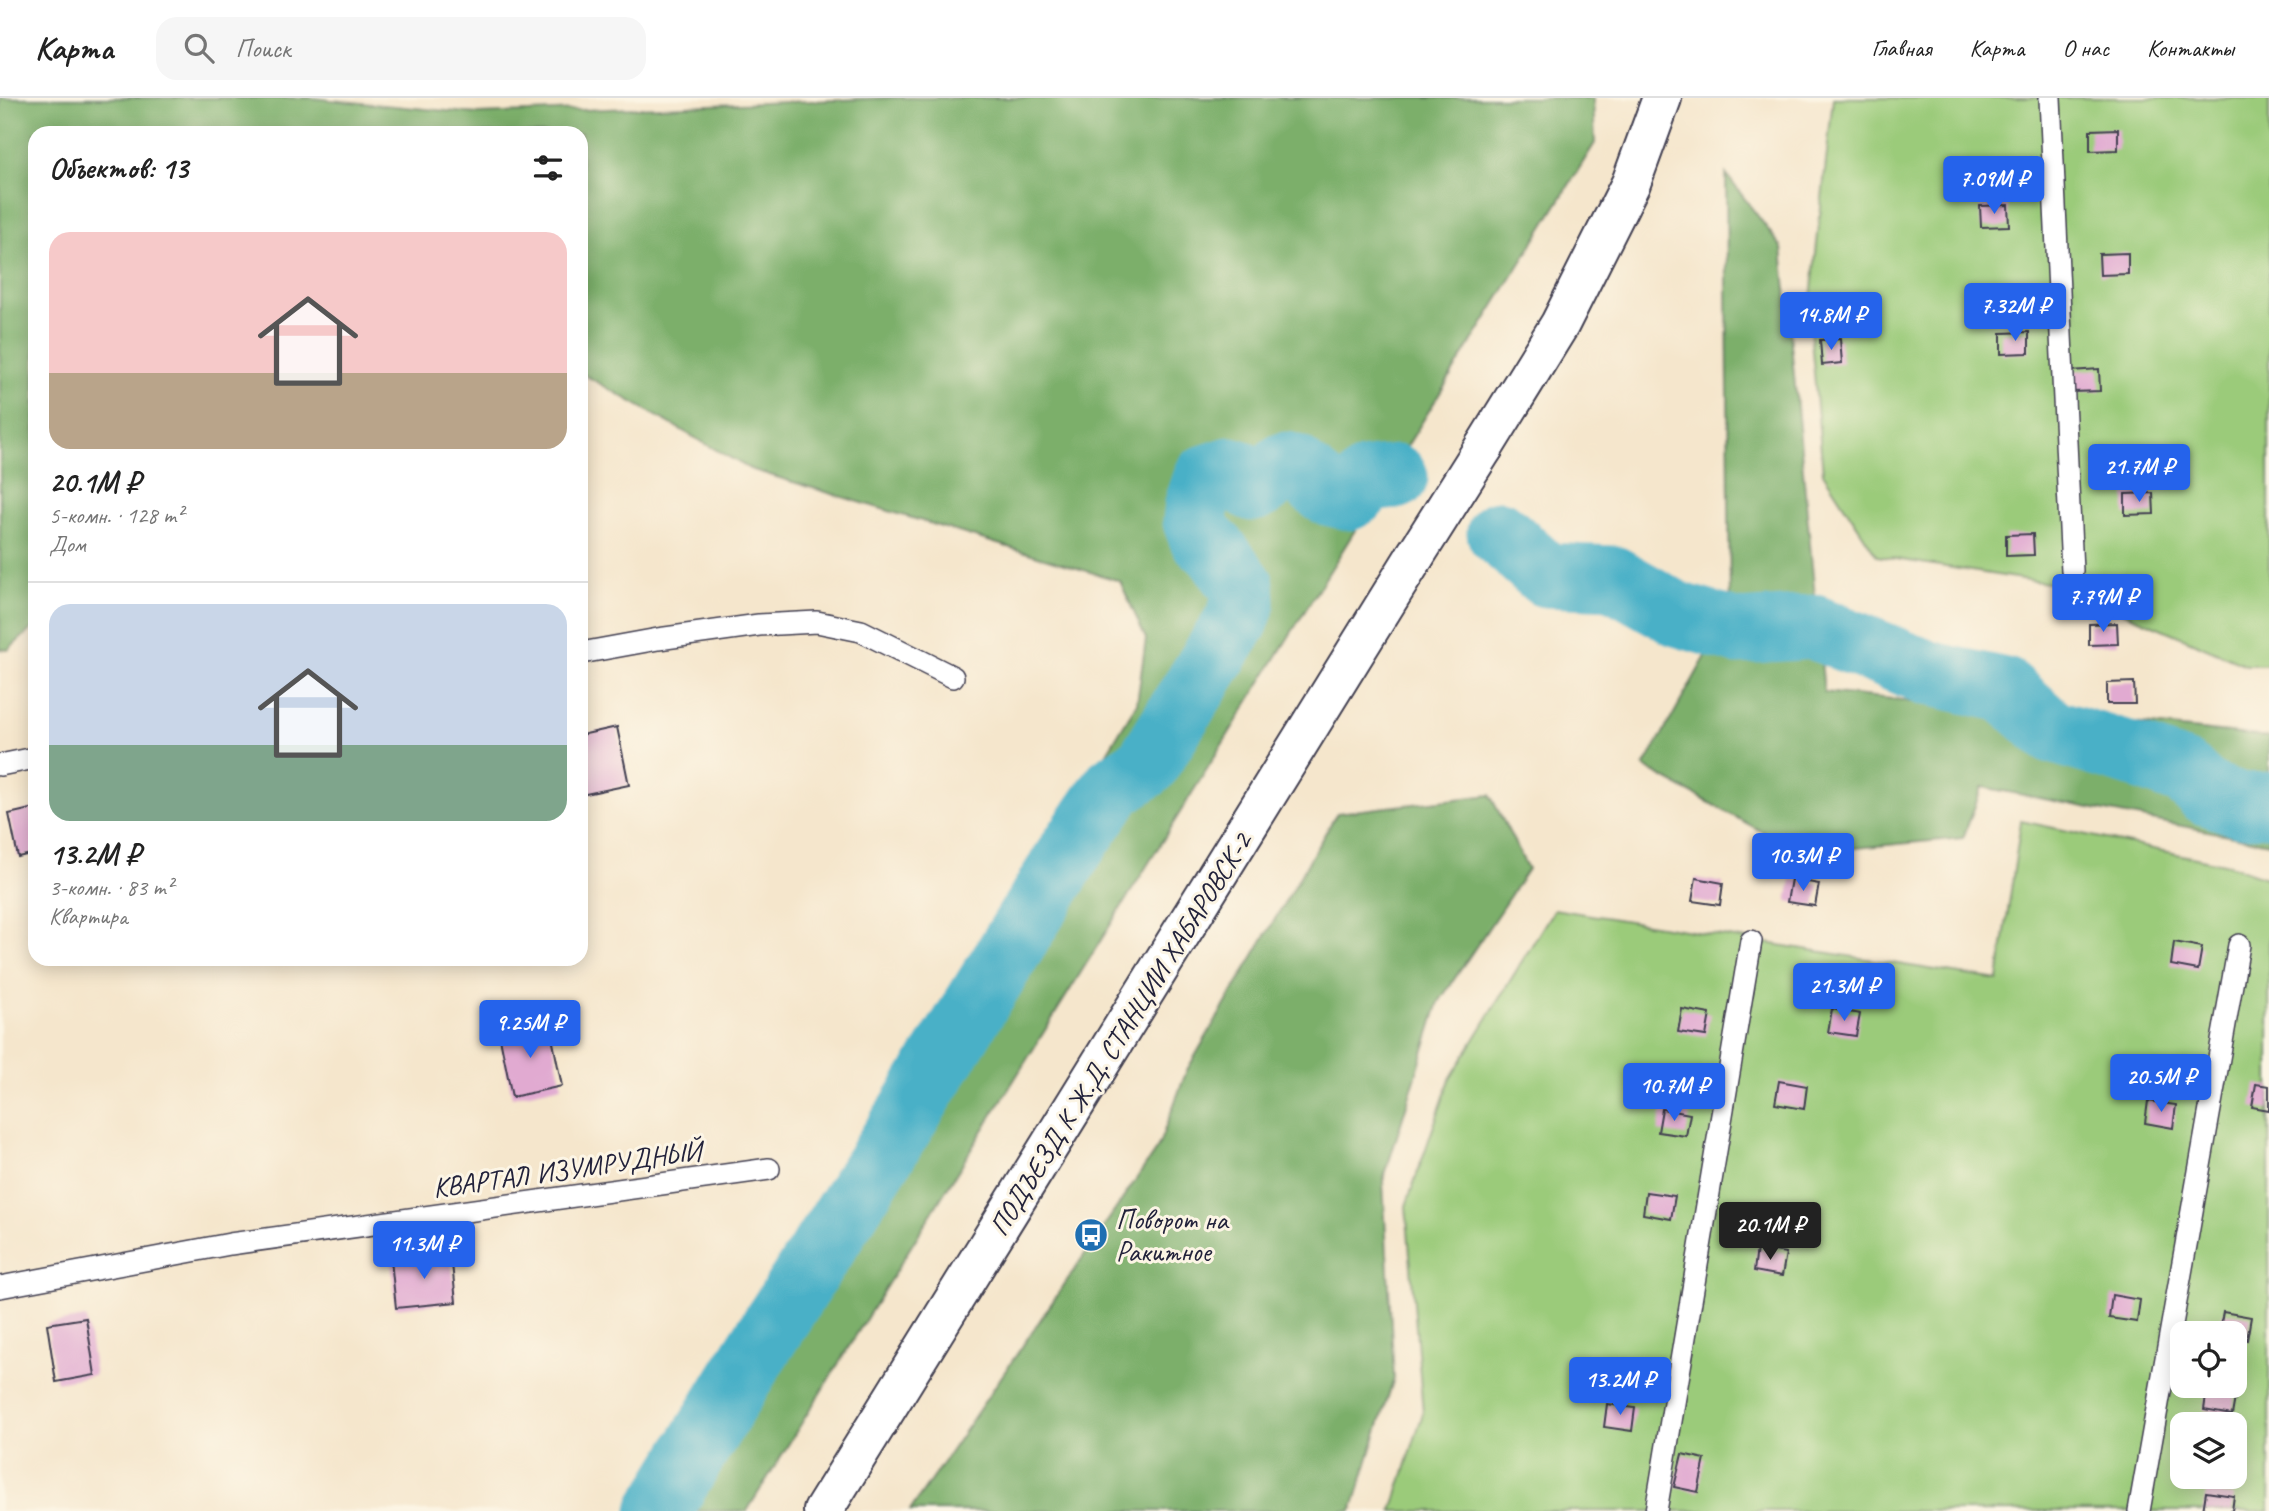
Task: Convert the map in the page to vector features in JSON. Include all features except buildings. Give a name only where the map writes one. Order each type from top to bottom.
[{"type":"street","name":"ПОДЪЕЗД К Ж.Д. СТАНЦИИ ХАБАРОВСК-2","points":[[823,1511],[1560,324],[1631,183],[1662,98]]},
{"type":"lane","points":[[2050,98],[2072,571]]},
{"type":"lane","points":[[588,652],[759,625],[817,622],[861,631],[953,677]]},
{"type":"lane","points":[[0,765],[28,759]]},
{"type":"lane","points":[[1656,1511],[1751,941]]},
{"type":"lane","points":[[2139,1511],[2238,945]]},
{"type":"lane","name":"КВАРТАЛ ИЗУМРУДНЫЙ","points":[[0,1287],[230,1244],[769,1169]]},
{"type":"green space","points":[[0,98],[310,98],[478,114],[890,98],[1593,98],[1595,143],[747,1511],[650,1511],[1137,703],[1146,639],[1120,581],[750,469],[588,377],[588,126],[28,126],[28,632],[8,650],[0,649]]},
{"type":"green space","points":[[1833,98],[2269,98],[2269,665],[2246,665],[2060,585],[1877,556],[1823,473],[1809,317]]},
{"type":"green space","points":[[1726,174],[1782,248],[1824,692],[2269,737],[2269,843],[1982,787],[1963,838],[1801,853],[1644,767],[1730,613]]},
{"type":"green space","points":[[1490,795],[1528,869],[1439,1002],[1383,1181],[1394,1378],[1352,1511],[910,1511],[1158,1147],[1187,1070],[1337,813]]},
{"type":"green space","points":[[2021,821],[2229,865],[2269,879],[2269,1511],[1392,1511],[1423,1413],[1406,1206],[1450,1079],[1554,909],[1998,980]]},
{"type":"waterway","points":[[659,1511],[1073,847],[1114,787],[1146,766],[1237,620],[1243,603],[1242,586],[1216,551],[1201,537],[1195,521],[1197,504],[1206,477],[1230,469],[1237,471],[1253,489],[1263,485],[1286,464],[1294,467],[1327,493],[1349,498],[1368,480],[1396,477]]},
{"type":"waterway","points":[[1499,533],[1546,575],[1613,578],[1677,614],[1738,632],[1814,627],[1928,673],[2005,690],[2052,731],[2186,774],[2207,793],[2242,805],[2269,804]]},
{"type":"place","name":"Поворот на Ракитное","points":[[1091,1235]]}]
